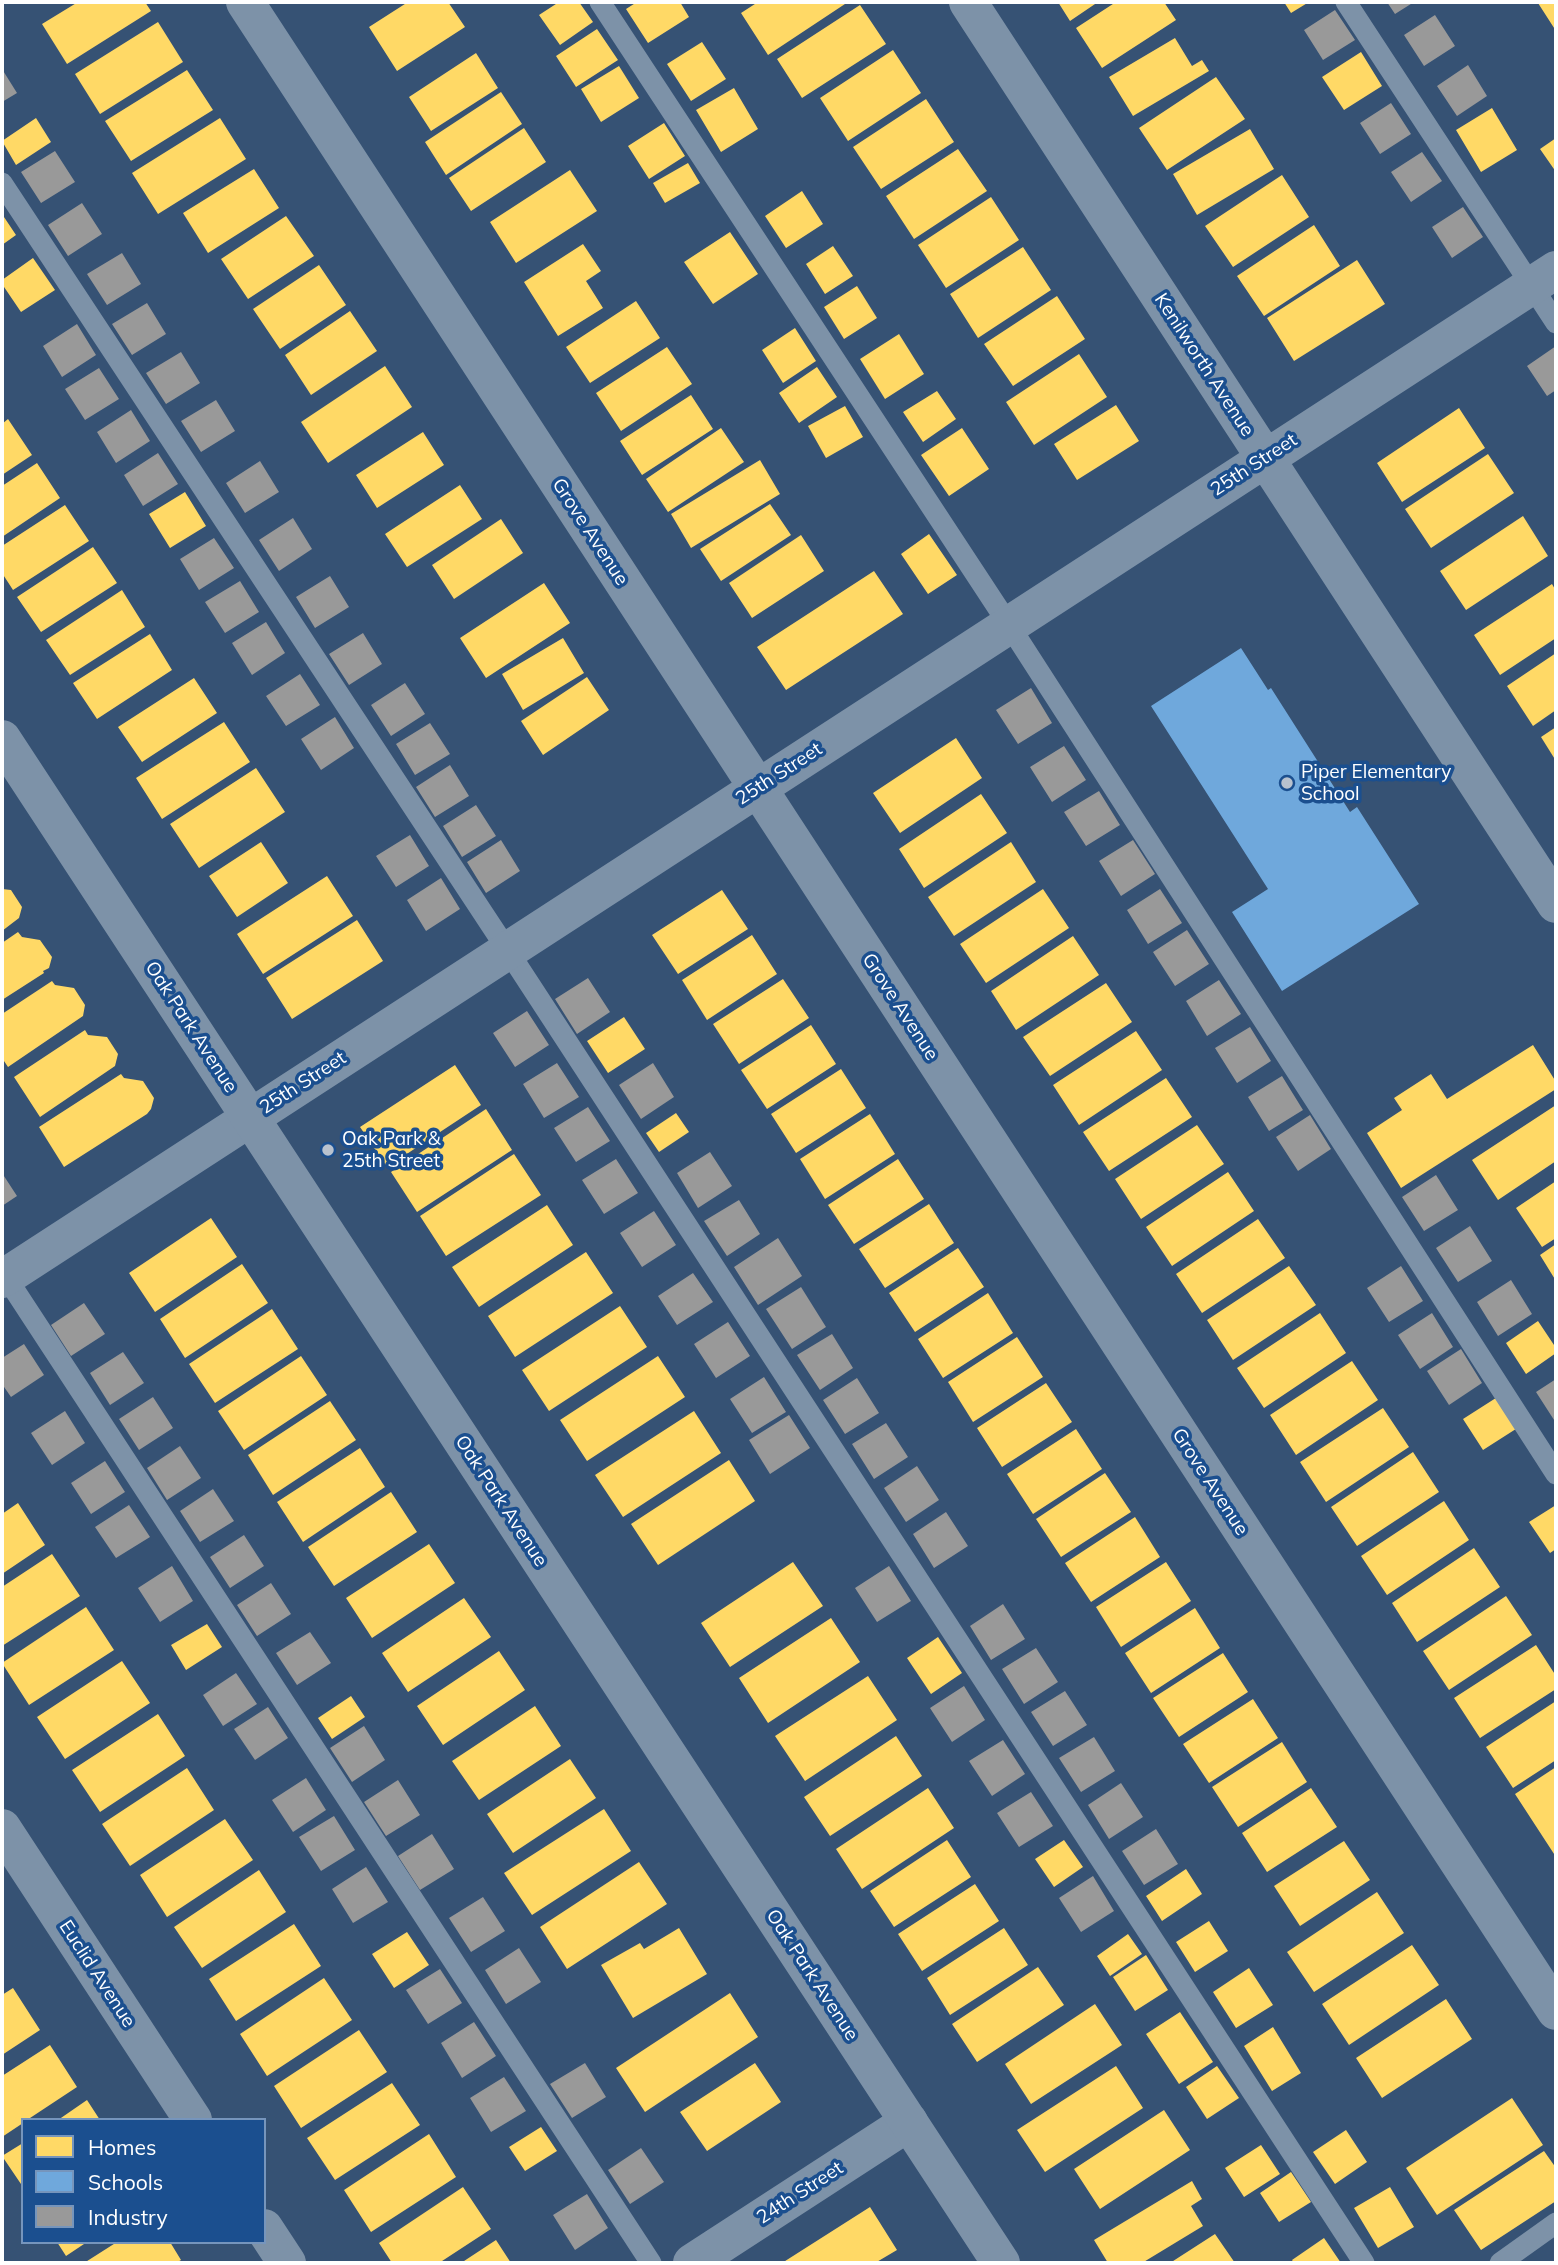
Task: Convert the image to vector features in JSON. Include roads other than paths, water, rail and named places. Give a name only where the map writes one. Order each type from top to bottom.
[{"type":"street","name":"Grove Avenue","points":[[245,2],[757,789],[1552,1994]]},
{"type":"street","name":"Kenilworth Avenue","points":[[968,2],[1556,904]]},
{"type":"street","name":"25th Street","points":[[3,1276],[1544,277]]},
{"type":"street","name":"Oak Park Avenue","points":[[2,739],[1001,2263]]},
{"type":"street","name":"Euclid Avenue","points":[[2,1828],[192,2118]]},
{"type":"street","name":"24th Street","points":[[692,2263],[909,2122]]},
{"type":"street","points":[[266,2231],[287,2263]]},
{"type":"lane","points":[[600,2],[1009,625],[1556,1474]]},
{"type":"lane","points":[[1346,2],[1544,277],[1556,323]]},
{"type":"lane","points":[[2,183],[508,951],[1364,2263]]},
{"type":"lane","points":[[3,1276],[651,2263]]},
{"type":"lane","points":[[1500,2263],[1556,2223]]},
{"type":"place","name":"Piper Elementary School","points":[[1287,783]]},
{"type":"place","name":"Oak Park & 25th Street","points":[[328,1150]]}]
